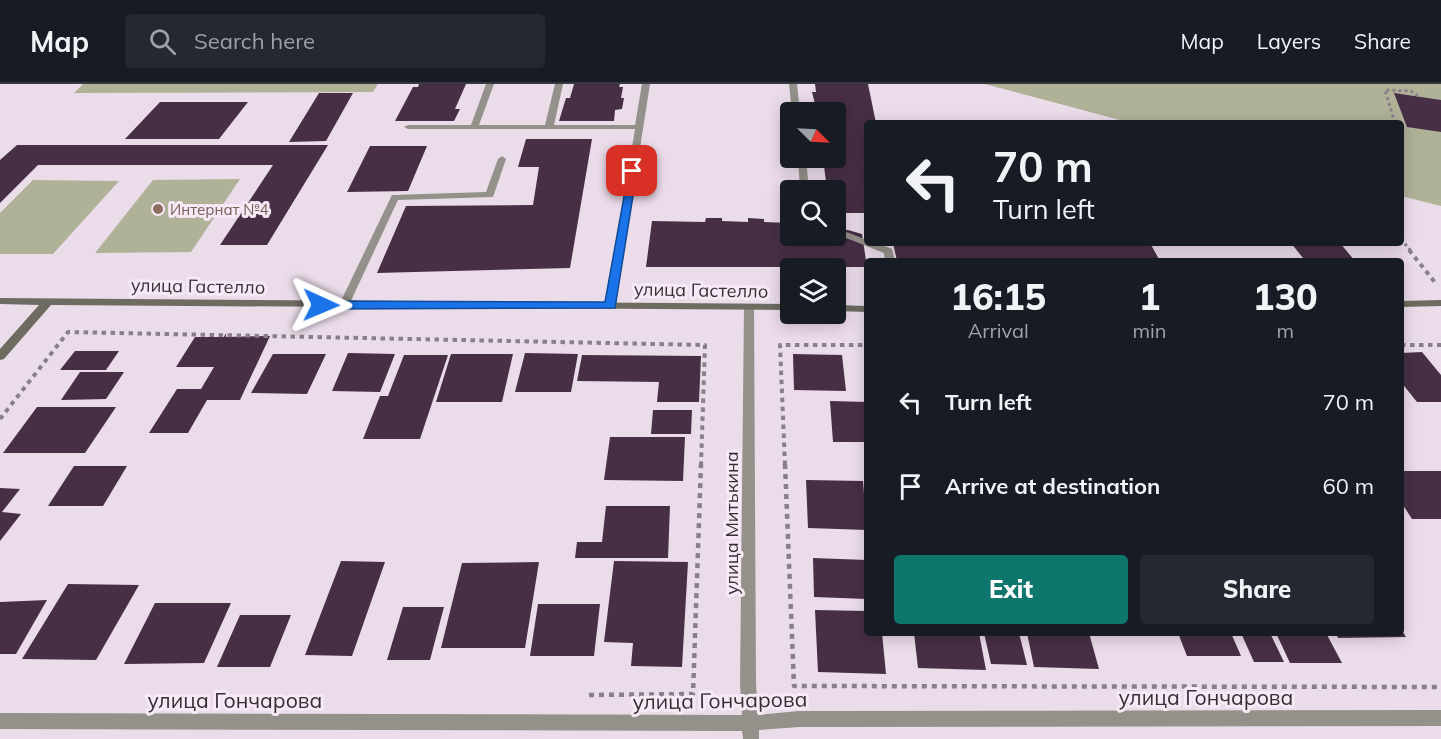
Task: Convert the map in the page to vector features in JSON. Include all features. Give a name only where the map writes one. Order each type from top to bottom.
[{"type":"street","points":[[474,128],[489,84]]},
{"type":"street","points":[[549,127],[559,84]]},
{"type":"street","points":[[611,306],[646,84]]},
{"type":"street","points":[[793,84],[795,102]]},
{"type":"street","points":[[408,127],[640,127]]},
{"type":"street","points":[[344,305],[395,197],[490,195],[502,159]]},
{"type":"street","points":[[846,235],[864,242]]},
{"type":"street","points":[[875,246],[889,251],[890,258]]},
{"type":"street","name":"улица Гастелло","points":[[0,301],[780,308]]},
{"type":"street","points":[[0,356],[48,301]]},
{"type":"street","points":[[1404,304],[1441,303]]},
{"type":"street","name":"улица Митькина","points":[[750,307],[747,684],[750,731]]},
{"type":"street","points":[[846,308],[864,309]]},
{"type":"street","name":"улица Гончарова","points":[[0,721],[750,731],[799,719],[1441,718]]},
{"type":"path","points":[[1394,120],[1384,90],[1411,91],[1420,97]]},
{"type":"path","points":[[1404,243],[1441,290]]},
{"type":"path","points":[[0,418],[69,332],[705,345],[693,694],[586,696]]},
{"type":"path","points":[[864,345],[780,345],[794,686],[1441,687]]},
{"type":"path","points":[[1404,345],[1441,345]]},
{"type":"green space","points":[[83,84],[378,84],[373,92],[74,93]]},
{"type":"green space","points":[[985,84],[1441,84],[1441,206],[1404,197],[1404,120],[1120,120]]},
{"type":"green space","points":[[240,179],[191,252],[95,253],[153,180]]},
{"type":"green space","points":[[33,180],[119,181],[53,254],[0,254],[0,213]]},
{"type":"building","points":[[419,84],[466,84],[455,109],[460,109],[454,121],[395,121],[413,87],[418,87]]},
{"type":"building","points":[[574,84],[620,84],[619,87],[623,87],[621,98],[624,98],[622,109],[615,110],[614,121],[559,121],[566,98],[570,98]]},
{"type":"building","points":[[815,84],[868,84],[875,120],[864,120],[864,213],[846,213],[846,180],[826,180],[824,168],[846,168],[846,102],[814,102],[812,92],[816,92]]},
{"type":"building","points":[[319,93],[353,93],[326,141],[289,142]]},
{"type":"building","points":[[1394,93],[1441,100],[1441,132],[1407,127]]},
{"type":"building","points":[[160,102],[248,102],[219,139],[125,139]]},
{"type":"building","points":[[526,139],[592,139],[570,268],[377,273],[406,206],[533,205],[539,167],[518,167]]},
{"type":"building","points":[[17,145],[328,145],[267,245],[220,245],[273,165],[38,165],[0,203],[0,160]]},
{"type":"building","points":[[370,146],[427,146],[408,191],[347,192]]},
{"type":"building","points":[[706,218],[722,218],[722,221],[748,222],[748,218],[764,219],[764,222],[780,223],[780,246],[846,246],[846,230],[848,230],[862,234],[866,258],[864,267],[846,267],[846,258],[780,258],[780,267],[646,267],[652,221],[705,222]]},
{"type":"building","points":[[894,246],[1152,246],[1158,258],[896,258]]},
{"type":"building","points":[[1293,246],[1342,246],[1352,258],[1303,258]]},
{"type":"building","points":[[226,333],[226,337],[270,336],[240,400],[207,400],[188,433],[149,433],[177,389],[201,389],[214,367],[176,367],[195,337],[224,337]]},
{"type":"building","points":[[75,351],[119,351],[106,370],[60,370]]},
{"type":"building","points":[[1422,352],[1441,375],[1441,402],[1417,402],[1404,386],[1404,353]]},
{"type":"building","points":[[348,353],[395,354],[380,392],[332,391]]},
{"type":"building","points":[[525,353],[578,354],[571,392],[515,392]]},
{"type":"building","points":[[273,354],[326,354],[307,394],[251,393]]},
{"type":"building","points":[[451,354],[513,354],[502,402],[436,402]]},
{"type":"building","points":[[793,354],[842,355],[846,391],[794,390]]},
{"type":"building","points":[[404,355],[448,355],[420,439],[363,439],[380,396],[388,396]]},
{"type":"building","points":[[582,355],[701,356],[699,402],[657,402],[659,382],[577,381]]},
{"type":"building","points":[[80,372],[124,372],[106,399],[61,400]]},
{"type":"building","points":[[830,401],[864,402],[864,442],[833,442]]},
{"type":"building","points":[[37,407],[116,407],[85,453],[3,453]]},
{"type":"building","points":[[653,410],[692,410],[691,434],[651,434]]},
{"type":"building","points":[[610,437],[685,437],[683,481],[604,480]]},
{"type":"building","points":[[74,466],[127,466],[103,506],[48,506]]},
{"type":"building","points":[[1404,471],[1441,471],[1441,519],[1412,519],[1404,507]]},
{"type":"building","points":[[806,480],[863,481],[864,530],[808,528]]},
{"type":"building","points":[[0,488],[20,489],[2,512],[21,514],[0,541]]},
{"type":"building","points":[[606,506],[670,506],[668,558],[575,558],[577,542],[602,542]]},
{"type":"building","points":[[813,558],[864,560],[864,599],[814,597]]},
{"type":"building","points":[[341,561],[385,562],[352,656],[305,655]]},
{"type":"building","points":[[614,561],[688,562],[682,667],[631,666],[633,643],[604,642]]},
{"type":"building","points":[[539,562],[525,648],[441,648],[462,563]]},
{"type":"building","points":[[68,584],[139,585],[96,660],[22,659]]},
{"type":"building","points":[[47,600],[16,654],[0,654],[0,602]]},
{"type":"building","points":[[155,603],[231,603],[204,663],[124,664]]},
{"type":"building","points":[[538,604],[600,604],[594,656],[530,656]]},
{"type":"building","points":[[403,607],[444,607],[430,660],[387,660]]},
{"type":"building","points":[[815,610],[864,611],[864,636],[882,636],[886,674],[818,672]]},
{"type":"building","points":[[240,615],[291,615],[270,667],[217,667]]},
{"type":"building","points":[[1404,634],[1406,637],[1338,638],[1337,636],[1404,636]]},
{"type":"building","points":[[914,636],[980,636],[986,670],[918,668]]},
{"type":"building","points":[[985,636],[1020,636],[1027,665],[991,664]]},
{"type":"building","points":[[1028,636],[1090,636],[1099,669],[1034,667]]},
{"type":"building","points":[[1179,636],[1232,636],[1241,656],[1187,656]]},
{"type":"building","points":[[1242,636],[1271,636],[1284,662],[1254,662]]},
{"type":"building","points":[[1277,636],[1328,636],[1342,663],[1290,663]]},
{"type":"place","name":"Интернат №4","points":[[158,209]]},
{"type":"route","points":[[321,305],[611,306],[632,171]]}]
